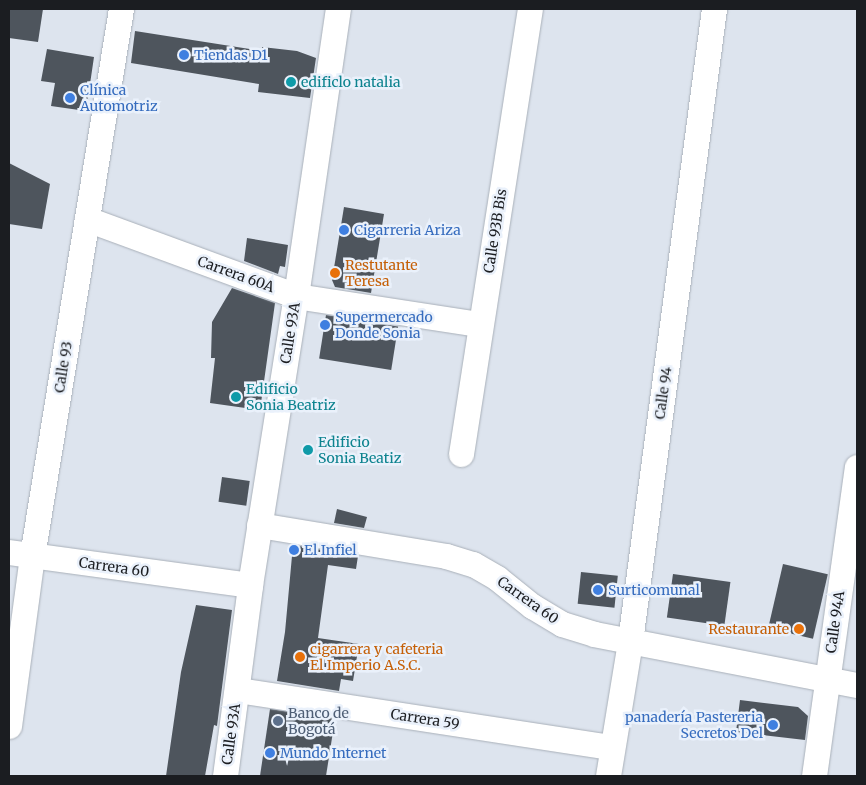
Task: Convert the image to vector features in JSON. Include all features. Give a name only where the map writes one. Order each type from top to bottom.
[{"type":"street","name":"Calle 93","points":[[9,726],[21,554],[87,218],[121,9]]},
{"type":"street","name":"Calle 93A","points":[[225,776],[238,690],[250,585],[296,296],[338,9]]},
{"type":"street","name":"Calle 93B Bis","points":[[461,454],[530,9]]},
{"type":"street","name":"Calle 94","points":[[608,776],[630,641],[714,9]]},
{"type":"street","name":"Carrera 60A","points":[[87,218],[296,296],[480,324]]},
{"type":"street","name":"Calle 94A","points":[[814,776],[857,467]]},
{"type":"street","name":"Carrera 60","points":[[259,525],[446,556],[473,564],[497,578],[532,606],[562,624],[630,641],[857,685]]},
{"type":"street","name":"Carrera 60","points":[[21,554],[250,585]]},
{"type":"street","name":"Carrera 59","points":[[238,690],[612,747]]},
{"type":"building","points":[[9,9],[43,9],[38,42],[9,38]]},
{"type":"building","points":[[135,31],[262,51],[262,47],[297,51],[316,58],[310,98],[258,92],[259,84],[131,63]]},
{"type":"building","points":[[47,49],[94,57],[86,111],[51,106],[55,83],[41,81]]},
{"type":"building","points":[[9,163],[50,184],[42,229],[9,224]]},
{"type":"building","points":[[344,207],[384,214],[371,293],[335,287],[332,280]]},
{"type":"building","points":[[247,238],[288,245],[285,267],[280,266],[278,274],[244,261]]},
{"type":"building","points":[[232,288],[275,303],[260,410],[210,403],[215,358],[211,358],[212,322]]},
{"type":"building","points":[[326,315],[398,326],[391,370],[319,358]]},
{"type":"building","points":[[222,477],[250,481],[246,506],[219,502]]},
{"type":"building","points":[[337,509],[367,517],[364,528],[334,523]]},
{"type":"building","points":[[293,545],[358,556],[356,569],[328,565],[318,638],[359,644],[353,681],[341,679],[339,691],[277,681],[285,632]]},
{"type":"building","points":[[783,564],[828,574],[813,639],[768,628]]},
{"type":"building","name":"Surticomunal","points":[[581,572],[618,576],[614,608],[578,604]]},
{"type":"building","points":[[673,574],[730,582],[724,626],[667,618]]},
{"type":"building","points":[[196,605],[232,610],[217,726],[214,725],[205,776],[166,776],[181,672]]},
{"type":"building","name":"panadería Pastereria Secretos Del","points":[[740,700],[798,707],[808,716],[805,740],[736,732]]},
{"type":"building","points":[[270,709],[335,719],[326,776],[260,776]]},
{"type":"place","name":"Tiendas D1","points":[[184,55]]},
{"type":"place","name":"edificlo natalia","points":[[291,82]]},
{"type":"place","name":"Clínica Automotriz","points":[[70,98]]},
{"type":"place","name":"Cigarreria Ariza","points":[[344,230]]},
{"type":"place","name":"Restutante Teresa","points":[[335,273]]},
{"type":"place","name":"Supermercado Donde Sonia","points":[[325,325]]},
{"type":"place","name":"Edificio Sonia Beatriz","points":[[236,397]]},
{"type":"place","name":"Edificio Sonia Beatiz","points":[[308,450]]},
{"type":"place","name":"El Infiel","points":[[294,550]]},
{"type":"place","name":"Surticomunal","points":[[598,590]]},
{"type":"place","name":"Restaurante","points":[[799,629]]},
{"type":"place","name":"cigarrera y cafeteria El Imperio A.S.C.","points":[[300,657]]},
{"type":"place","name":"Banco de Bogotá","points":[[278,721]]},
{"type":"place","name":"panadería Pastereria Secretos Del","points":[[773,725]]},
{"type":"place","name":"Mundo Internet","points":[[270,753]]}]
